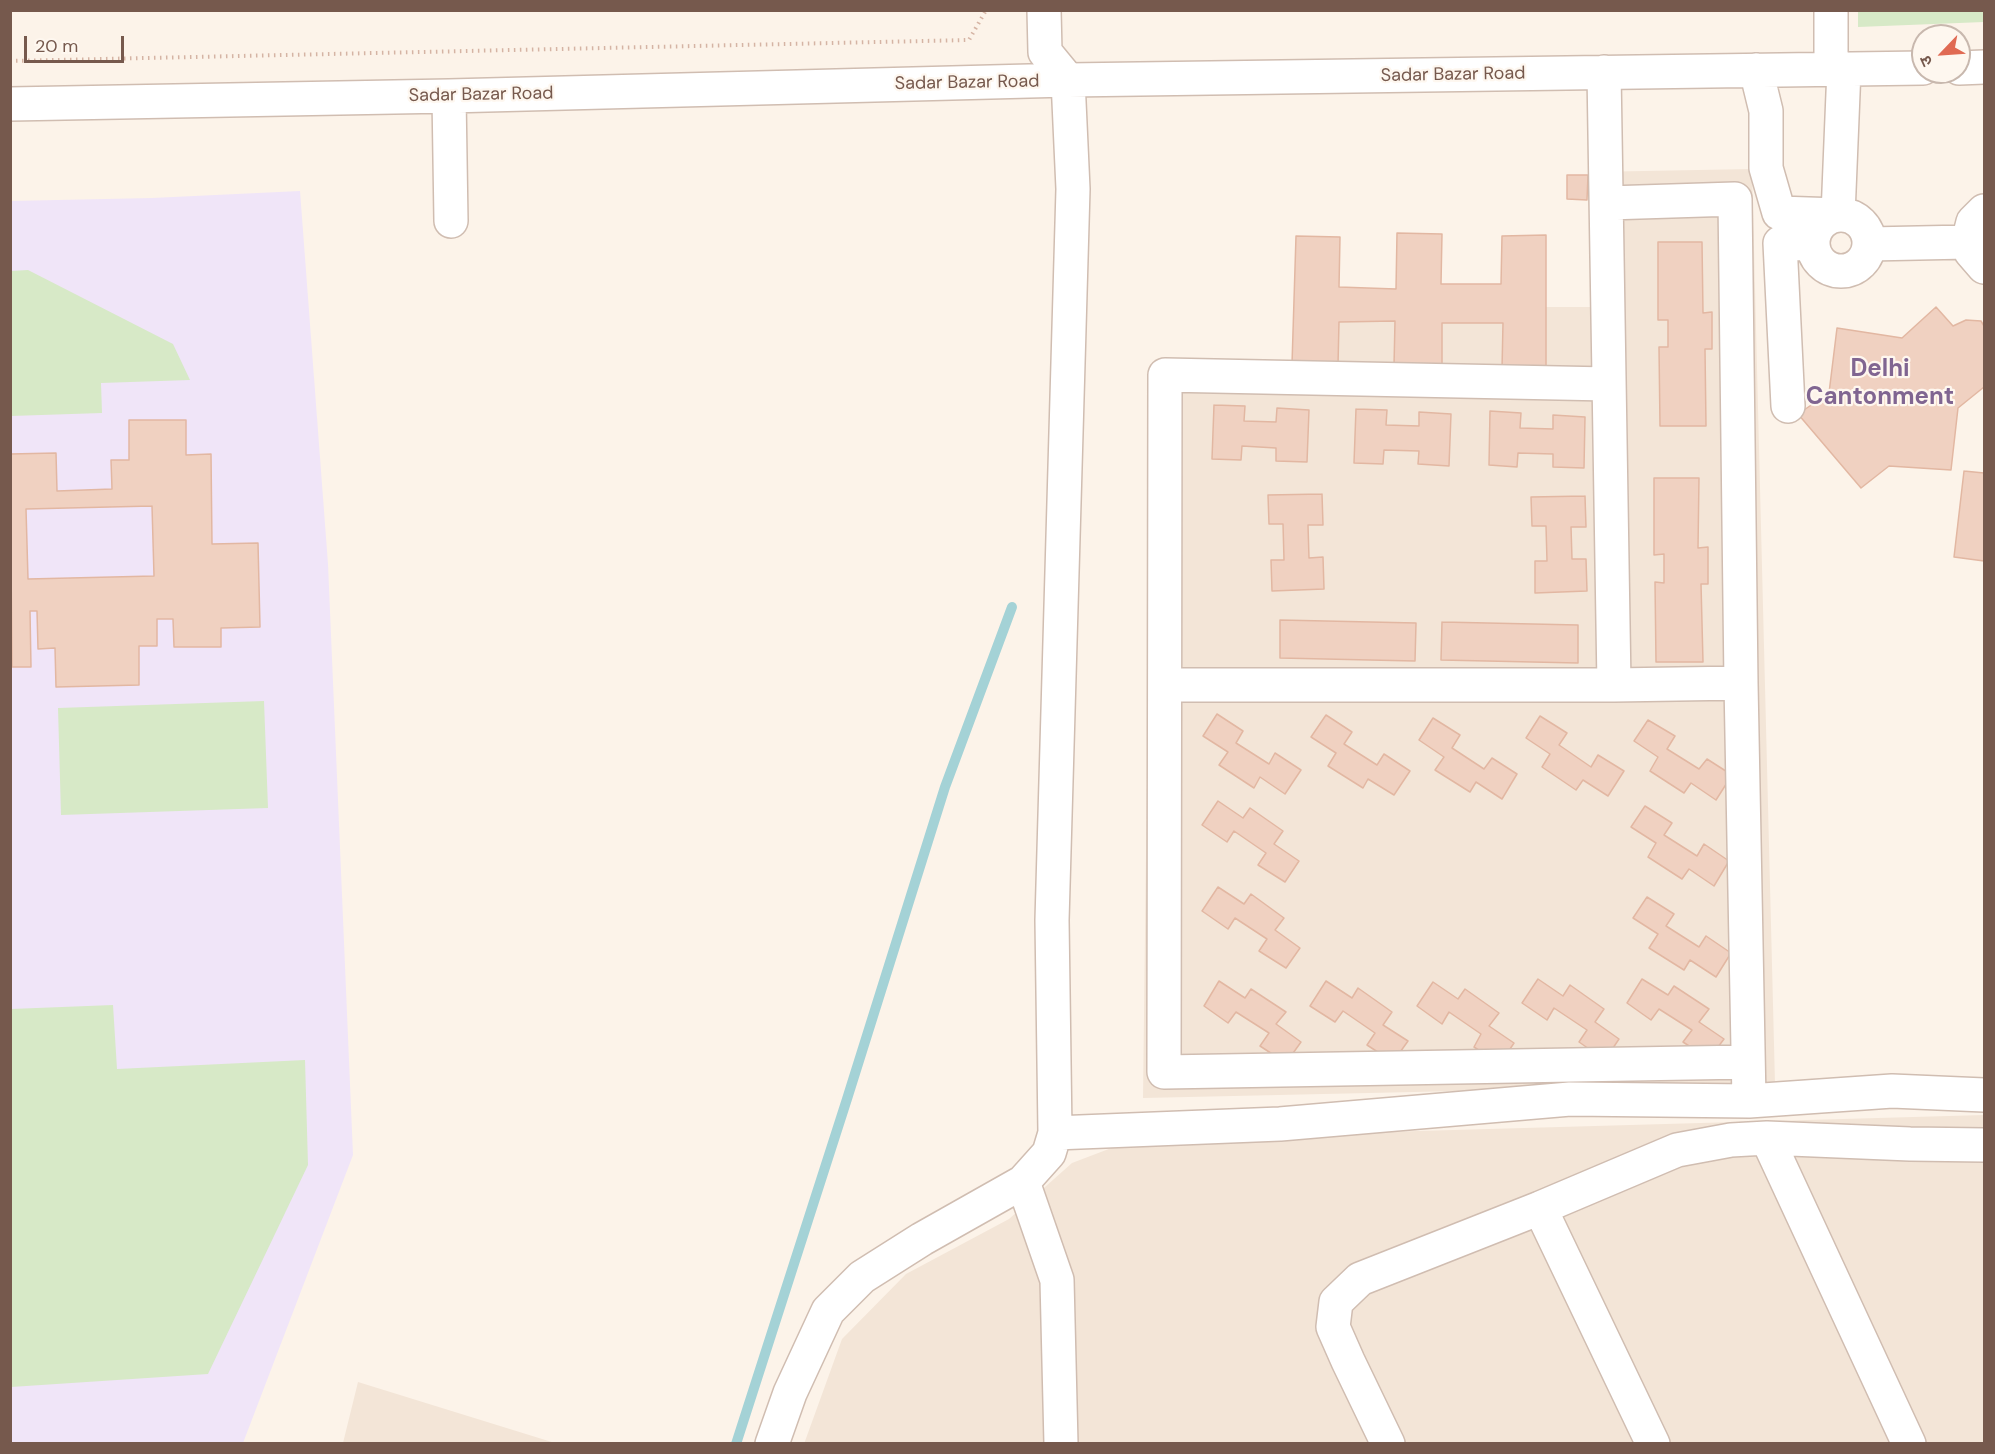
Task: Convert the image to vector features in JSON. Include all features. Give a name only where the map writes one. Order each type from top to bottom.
[{"type":"street","points":[[772,1443],[790,1393],[828,1311],[862,1277],[922,1239],[1023,1182],[1049,1153],[1055,1133],[1052,920],[1073,189],[1068,80],[1045,52],[1044,10]]},
{"type":"street","points":[[1831,10],[1837,69],[1838,215]]},
{"type":"street","name":"Sadar Bazar Road","points":[[10,104],[449,96],[1068,80],[1911,68]]},
{"type":"street","points":[[1756,70],[1766,111],[1767,168],[1790,233],[1788,406]]},
{"type":"street","points":[[1604,72],[1608,203],[1608,384],[1614,685]]},
{"type":"street","points":[[449,96],[451,221]]},
{"type":"street","points":[[1608,203],[1735,200],[1749,1101]]},
{"type":"street","points":[[1869,244],[1976,254],[1973,222],[1984,211]]},
{"type":"street","points":[[1838,215],[1853,218],[1862,225],[1867,233],[1869,244],[1867,254],[1853,269],[1833,270],[1823,266],[1790,233],[1816,228],[1824,221],[1838,215]]},
{"type":"street","points":[[1608,384],[1165,375],[1164,1072],[1748,1062]]},
{"type":"street","points":[[1166,685],[1741,683]]},
{"type":"street","points":[[1055,1133],[1280,1124],[1570,1099],[1749,1101],[1892,1091],[1984,1095]]},
{"type":"street","points":[[1767,1138],[1909,1443]]},
{"type":"street","points":[[1388,1443],[1334,1327],[1336,1302],[1360,1279],[1540,1208],[1677,1150],[1731,1140],[1767,1138],[1984,1145]]},
{"type":"street","points":[[1023,1182],[1057,1280],[1061,1443]]},
{"type":"street","points":[[1540,1208],[1653,1443]]},
{"type":"path","points":[[10,61],[969,40],[986,10]]},
{"type":"shaded area","points":[[1752,169],[1775,1084],[1143,1098],[1152,362],[1338,365],[1339,322],[1395,321],[1394,366],[1442,323],[1503,323],[1502,369],[1546,307],[1591,307],[1590,172]]},
{"type":"shaded area","points":[[300,191],[328,564],[353,1155],[243,1443],[11,1443],[10,201],[152,198]]},
{"type":"shaded area","points":[[1984,1115],[1984,1443],[804,1444],[842,1339],[906,1274],[1009,1219],[1072,1163],[1135,1139]]},
{"type":"shaded area","points":[[358,1382],[555,1443],[343,1443]]},
{"type":"green space","points":[[1858,11],[1984,11],[1984,22],[1858,27]]},
{"type":"green space","points":[[28,270],[173,344],[190,380],[101,383],[102,413],[11,416],[11,271]]},
{"type":"green space","points":[[264,701],[268,808],[61,815],[58,708]]},
{"type":"green space","points":[[113,1005],[117,1069],[305,1060],[308,1165],[208,1374],[11,1387],[11,1009]]},
{"type":"building","points":[[1567,175],[1588,175],[1587,200],[1567,199]]},
{"type":"building","points":[[1397,233],[1442,234],[1441,284],[1501,284],[1502,236],[1546,235],[1546,371],[1502,369],[1503,323],[1442,323],[1442,367],[1394,366],[1395,321],[1339,322],[1338,365],[1292,364],[1296,236],[1340,237],[1339,287],[1396,289]]},
{"type":"building","points":[[1658,242],[1702,242],[1703,313],[1712,312],[1712,349],[1705,349],[1706,426],[1660,426],[1659,347],[1668,347],[1668,320],[1658,320]]},
{"type":"building","points":[[1936,307],[1953,326],[1966,320],[1981,321],[1984,326],[1984,387],[1958,408],[1951,470],[1889,466],[1861,488],[1798,414],[1829,393],[1837,328],[1902,338]]},
{"type":"building","points":[[1214,405],[1245,406],[1244,421],[1276,422],[1277,408],[1309,410],[1307,462],[1276,461],[1276,448],[1242,446],[1241,460],[1212,459]]},
{"type":"building","points":[[1356,409],[1387,410],[1386,425],[1419,426],[1419,412],[1451,414],[1449,466],[1418,464],[1419,451],[1384,450],[1383,464],[1354,463]]},
{"type":"building","points":[[1490,411],[1521,413],[1520,428],[1553,429],[1553,415],[1585,417],[1584,468],[1553,467],[1553,454],[1518,453],[1517,467],[1489,465]]},
{"type":"building","points":[[129,420],[186,420],[186,455],[211,454],[212,544],[258,543],[260,627],[221,628],[221,647],[174,647],[173,619],[157,619],[157,646],[139,646],[139,685],[56,687],[55,648],[38,649],[37,611],[30,611],[31,667],[12,667],[10,454],[56,453],[57,491],[112,489],[111,460],[129,460]]},
{"type":"building","points":[[129,420],[186,420],[186,455],[211,454],[212,544],[258,543],[260,627],[221,628],[221,647],[174,647],[173,619],[157,619],[157,646],[139,646],[139,685],[56,687],[55,648],[38,649],[37,611],[30,611],[31,667],[12,667],[10,454],[56,453],[57,491],[112,489],[111,460],[129,460]]},
{"type":"building","points":[[129,420],[186,420],[186,455],[211,454],[212,544],[258,543],[260,627],[221,628],[221,647],[174,647],[173,619],[157,619],[157,646],[139,646],[139,685],[56,687],[55,648],[38,649],[37,611],[30,611],[31,667],[12,667],[10,454],[56,453],[57,491],[112,489],[111,460],[129,460]],"holes":[[[152,506],[154,576],[28,579],[26,509]]]},
{"type":"building","points":[[1964,471],[1984,473],[1984,561],[1954,557]]},
{"type":"building","points":[[1654,478],[1699,478],[1698,548],[1708,547],[1708,584],[1701,584],[1703,662],[1656,662],[1655,582],[1664,583],[1664,554],[1654,555]]},
{"type":"building","points":[[1322,494],[1323,525],[1308,525],[1309,558],[1323,557],[1324,589],[1272,591],[1271,560],[1284,560],[1283,524],[1269,524],[1268,495]]},
{"type":"building","points":[[1585,496],[1586,527],[1571,527],[1572,559],[1586,559],[1587,591],[1535,593],[1535,561],[1547,561],[1546,526],[1532,526],[1531,497]]},
{"type":"building","points":[[1280,620],[1416,623],[1415,661],[1280,658]]},
{"type":"building","points":[[1442,622],[1578,625],[1578,663],[1441,660]]},
{"type":"building","points":[[1217,714],[1243,731],[1236,743],[1269,764],[1275,753],[1301,770],[1285,794],[1260,777],[1254,788],[1219,765],[1228,752],[1203,736]]},
{"type":"building","points":[[1326,715],[1352,732],[1344,744],[1377,765],[1384,754],[1410,771],[1394,795],[1368,779],[1363,788],[1328,766],[1336,753],[1311,737]]},
{"type":"building","points":[[1540,716],[1567,733],[1559,745],[1591,767],[1598,755],[1624,771],[1608,796],[1583,780],[1576,790],[1542,767],[1550,754],[1526,738]]},
{"type":"building","points":[[1433,718],[1460,735],[1452,748],[1484,769],[1492,758],[1517,774],[1502,799],[1476,782],[1470,792],[1435,770],[1444,757],[1419,740]]},
{"type":"building","points":[[1648,720],[1675,736],[1667,749],[1699,769],[1707,759],[1732,775],[1716,800],[1691,783],[1684,793],[1650,771],[1658,757],[1634,741]]},
{"type":"building","points":[[1218,801],[1243,818],[1250,808],[1283,831],[1274,844],[1299,861],[1285,882],[1258,865],[1266,853],[1234,831],[1227,842],[1202,825]]},
{"type":"building","points":[[1645,806],[1672,823],[1664,835],[1697,856],[1704,844],[1729,861],[1714,886],[1689,869],[1682,879],[1648,857],[1656,843],[1631,827]]},
{"type":"building","points":[[1218,887],[1244,904],[1251,894],[1284,918],[1275,930],[1300,948],[1286,968],[1259,951],[1267,939],[1235,918],[1228,929],[1202,911]]},
{"type":"building","points":[[1647,897],[1674,914],[1666,926],[1699,947],[1706,936],[1731,953],[1716,977],[1690,960],[1684,970],[1649,948],[1658,934],[1633,918]]},
{"type":"building","points":[[1538,979],[1563,996],[1570,985],[1604,1009],[1595,1022],[1619,1039],[1605,1060],[1579,1042],[1587,1030],[1554,1008],[1547,1020],[1522,1003]]},
{"type":"building","points":[[1642,979],[1668,995],[1674,986],[1709,1009],[1699,1022],[1724,1039],[1709,1059],[1683,1042],[1692,1030],[1659,1009],[1651,1020],[1627,1003]]},
{"type":"building","points":[[1219,981],[1245,998],[1251,989],[1286,1012],[1276,1024],[1301,1042],[1286,1063],[1260,1046],[1269,1033],[1236,1012],[1228,1023],[1204,1006]]},
{"type":"building","points":[[1326,981],[1352,998],[1358,988],[1392,1012],[1383,1025],[1408,1041],[1393,1062],[1367,1045],[1375,1033],[1343,1011],[1335,1022],[1310,1006]]},
{"type":"building","points":[[1433,982],[1458,999],[1465,989],[1499,1013],[1489,1026],[1514,1043],[1500,1064],[1474,1047],[1481,1034],[1449,1012],[1442,1024],[1417,1006]]},
{"type":"waterway","points":[[736,1444],[945,787],[1012,607]]},
{"type":"district","name":"Delhi Cantonment","points":[[1880,384]]}]
